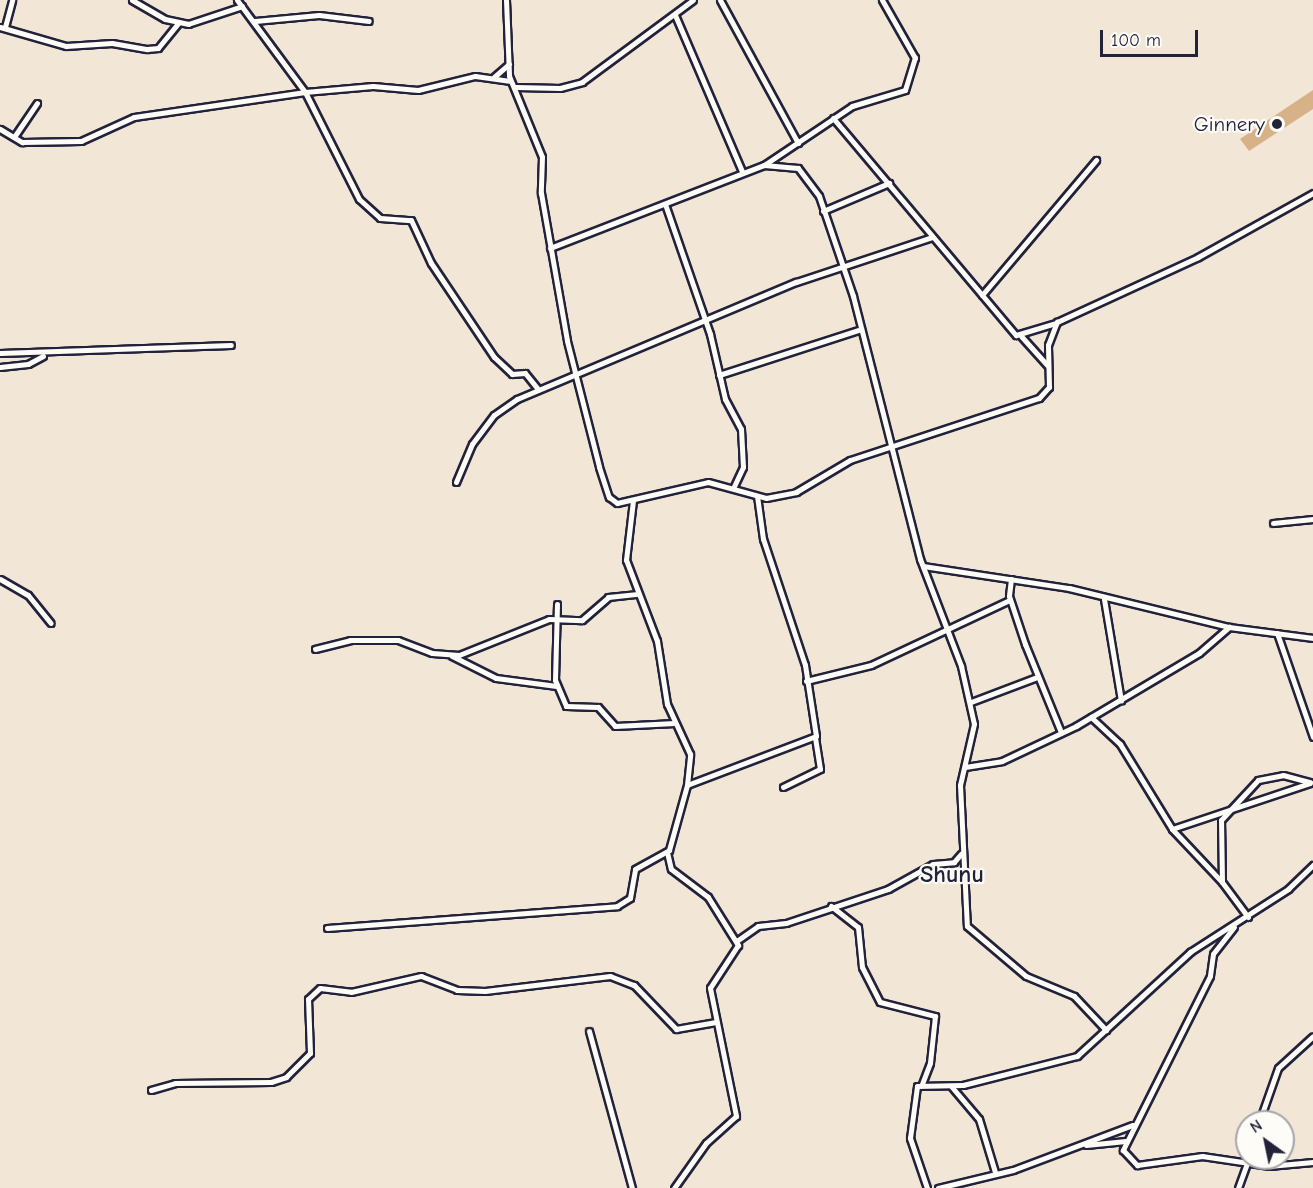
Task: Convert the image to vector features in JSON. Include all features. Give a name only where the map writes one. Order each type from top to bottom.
[{"type":"street","points":[[132,0],[179,22],[202,22],[242,6]]},
{"type":"street","points":[[237,0],[255,21],[305,92],[359,199],[380,218],[411,220],[431,263],[494,357],[512,374],[525,373],[538,389]]},
{"type":"street","points":[[506,0],[510,81]]},
{"type":"street","points":[[516,87],[577,84],[693,0]]},
{"type":"street","points":[[720,0],[798,143]]},
{"type":"street","points":[[765,165],[852,106],[903,92],[911,80],[915,58],[882,0]]},
{"type":"street","points":[[10,1],[3,27],[66,46],[112,43],[147,49],[158,48],[179,22]]},
{"type":"street","points":[[255,21],[319,15],[369,21]]},
{"type":"street","points":[[675,15],[742,171]]},
{"type":"street","points":[[494,77],[510,63]]},
{"type":"street","points":[[0,129],[14,137],[39,143],[81,141],[134,117],[305,92],[373,86],[418,90],[494,77],[510,81],[516,87],[542,157],[541,193],[575,371],[609,496],[617,502],[697,483],[734,486],[757,496],[796,492],[850,460],[1039,398],[1048,390],[1050,336],[1058,322]]},
{"type":"street","points":[[14,137],[37,103]]},
{"type":"street","points":[[834,118],[982,295],[1048,366]]},
{"type":"street","points":[[784,152],[790,164],[809,180],[823,211],[894,447],[923,566],[949,629],[971,702],[974,724],[965,767],[961,854],[965,921],[973,935],[1026,976],[1074,996],[1106,1030]]},
{"type":"street","points":[[982,295],[1096,160]]},
{"type":"street","points":[[550,248],[665,204],[742,171],[765,165],[790,164]]},
{"type":"street","points":[[823,211],[889,183]]},
{"type":"street","points":[[1021,336],[1058,322],[1198,257],[1313,193]]},
{"type":"street","points":[[665,204],[705,320],[718,375],[742,435],[743,467],[734,486]]},
{"type":"street","points":[[456,482],[472,444],[494,415],[538,389],[575,371],[796,282],[842,270],[932,237]]},
{"type":"street","points":[[718,375],[858,330]]},
{"type":"street","points":[[0,353],[46,354],[231,345]]},
{"type":"street","points":[[0,367],[28,364],[46,354]]},
{"type":"street","points":[[757,496],[761,532],[800,644],[820,769],[783,787]]},
{"type":"street","points":[[633,500],[624,549],[638,594],[657,641],[675,723],[689,750],[687,785],[667,852],[671,869],[703,892],[738,940],[737,950],[711,981],[714,1022],[736,1116],[706,1143],[674,1188]]},
{"type":"street","points":[[1273,523],[1313,519]]},
{"type":"street","points":[[923,566],[1011,579],[1229,627],[1313,638]]},
{"type":"street","points":[[0,579],[28,595],[51,622]]},
{"type":"street","points":[[1011,579],[1010,600],[1037,677],[1061,732]]},
{"type":"street","points":[[450,655],[557,618],[582,620],[608,597],[638,594]]},
{"type":"street","points":[[1104,599],[1121,702]]},
{"type":"street","points":[[806,681],[871,665],[1010,600]]},
{"type":"street","points":[[557,604],[556,686],[569,708],[598,707],[615,726],[675,723]]},
{"type":"street","points":[[965,767],[1002,761],[1121,702],[1210,646],[1229,627]]},
{"type":"street","points":[[1276,633],[1313,737]]},
{"type":"street","points":[[315,649],[350,640],[398,640],[450,655],[496,678],[556,686]]},
{"type":"street","points":[[971,702],[1037,677]]},
{"type":"street","points":[[1091,717],[1119,744],[1172,829],[1222,882],[1248,917]]},
{"type":"street","points":[[687,785],[815,738]]},
{"type":"street","points":[[1222,882],[1218,833],[1232,806],[1265,777],[1311,783]]},
{"type":"street","points":[[1172,829],[1198,824],[1232,806],[1311,783]]},
{"type":"street","points":[[327,928],[617,906],[630,898],[635,869],[667,852]]},
{"type":"street","points":[[738,940],[758,926],[786,923],[831,906],[897,886],[933,864],[954,862],[961,854]]},
{"type":"street","points":[[922,1084],[951,1086],[1072,1059],[1190,952],[1248,917],[1313,865]]},
{"type":"street","points":[[831,906],[858,927],[862,967],[880,1002],[935,1016],[930,1063],[922,1084],[914,1090],[910,1138],[927,1188]]},
{"type":"street","points":[[1235,926],[1213,954],[1210,976],[1133,1125],[1123,1150],[1137,1165],[1202,1156],[1235,1160]]},
{"type":"street","points":[[151,1090],[175,1083],[271,1082],[286,1077],[310,1053],[308,999],[320,988],[351,992],[421,976],[457,990],[485,992],[610,976],[634,985],[676,1029],[714,1022]]},
{"type":"street","points":[[589,1032],[632,1188]]},
{"type":"street","points":[[1263,1110],[1278,1068],[1313,1036]]},
{"type":"street","points":[[951,1086],[979,1119],[995,1172]]},
{"type":"street","points":[[938,1188],[1085,1145],[1133,1125]]},
{"type":"street","points":[[1085,1145],[1125,1141]]},
{"type":"street","points":[[1295,1162],[1313,1162]]},
{"type":"street","points":[[1238,1188],[1245,1170]]},
{"type":"building","name":"Ginnery","points":[[1313,90],[1313,109],[1249,151],[1240,139]]},
{"type":"place","name":"Ginnery","points":[[1277,124]]},
{"type":"district","name":"Shunu","points":[[952,875]]}]
